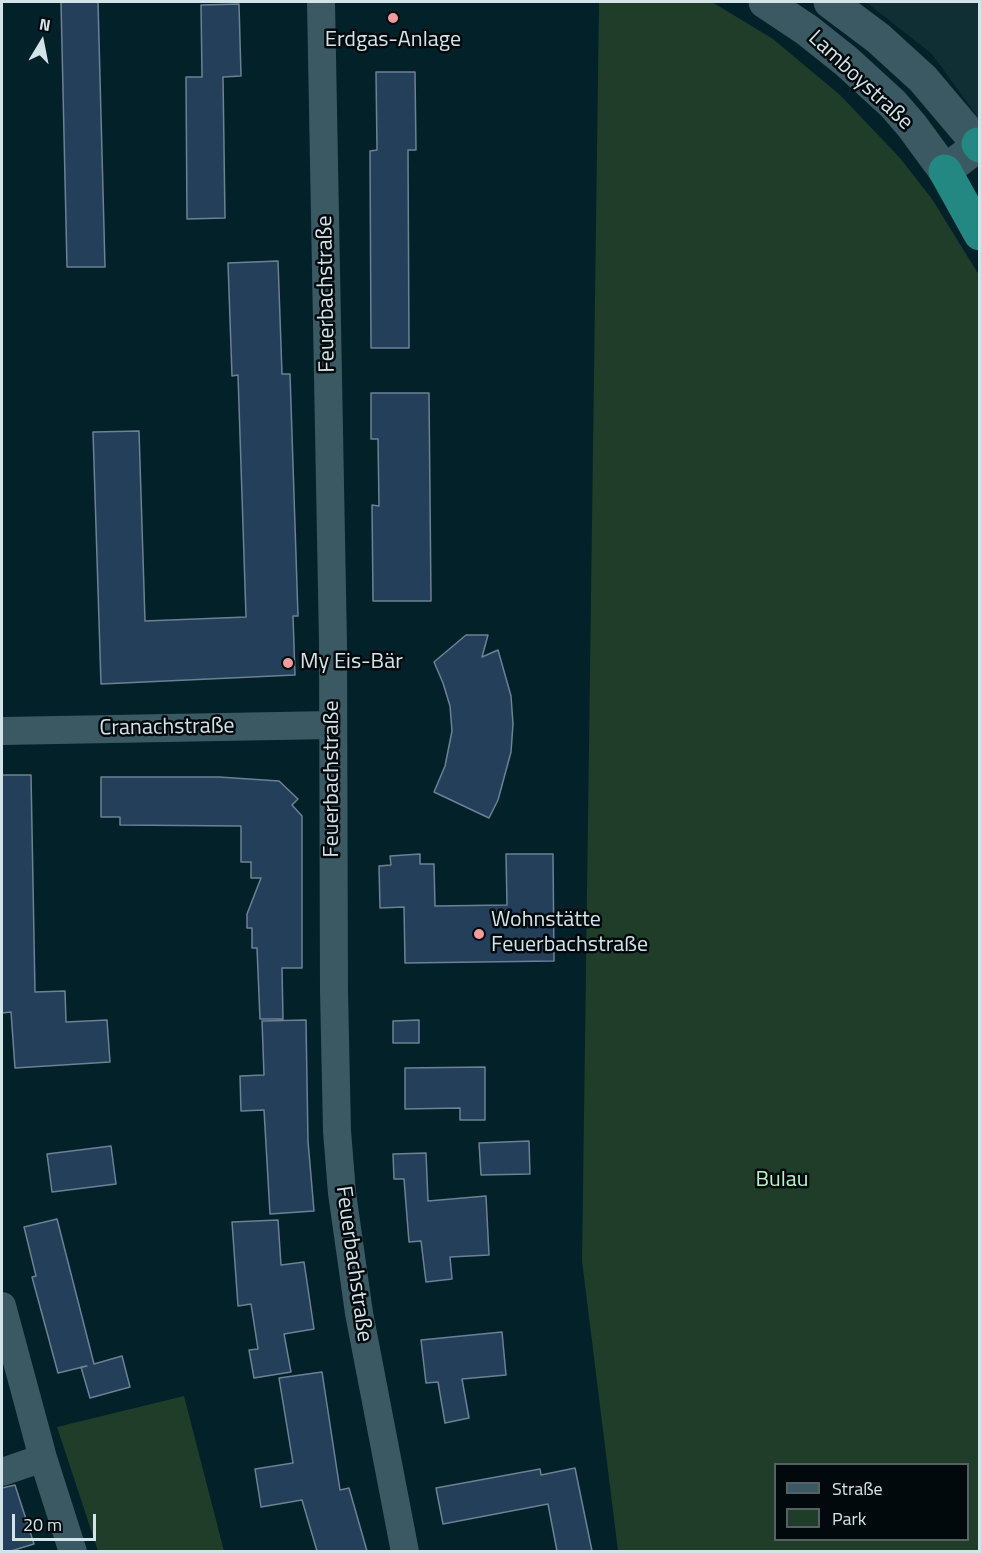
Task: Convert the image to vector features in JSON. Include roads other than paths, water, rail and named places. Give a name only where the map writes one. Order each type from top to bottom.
[{"type":"highway","points":[[945,171],[980,234]]},
{"type":"main road","name":"Lamboystraße","points":[[765,2],[846,61],[893,104],[945,171]]},
{"type":"main road","name":"Lamboystraße","points":[[830,2],[878,38],[922,79],[979,145]]},
{"type":"main road","points":[[945,171],[979,145]]},
{"type":"street","name":"Feuerbachstraße","points":[[321,2],[333,644],[335,1075],[342,1193],[359,1313],[405,1551]]},
{"type":"street","name":"Cranachstraße","points":[[2,731],[332,725]]},
{"type":"street","points":[[2,1306],[72,1551]]},
{"type":"street","points":[[2,1472],[44,1458]]},
{"type":"place","name":"Erdgas-Anlage","points":[[393,18]]},
{"type":"place","name":"My Eis-Bär","points":[[288,663]]},
{"type":"place","name":"Wohnstätte Feuerbachstraße","points":[[479,934]]},
{"type":"park label","name":"Bulau","points":[[782,1181]]}]
